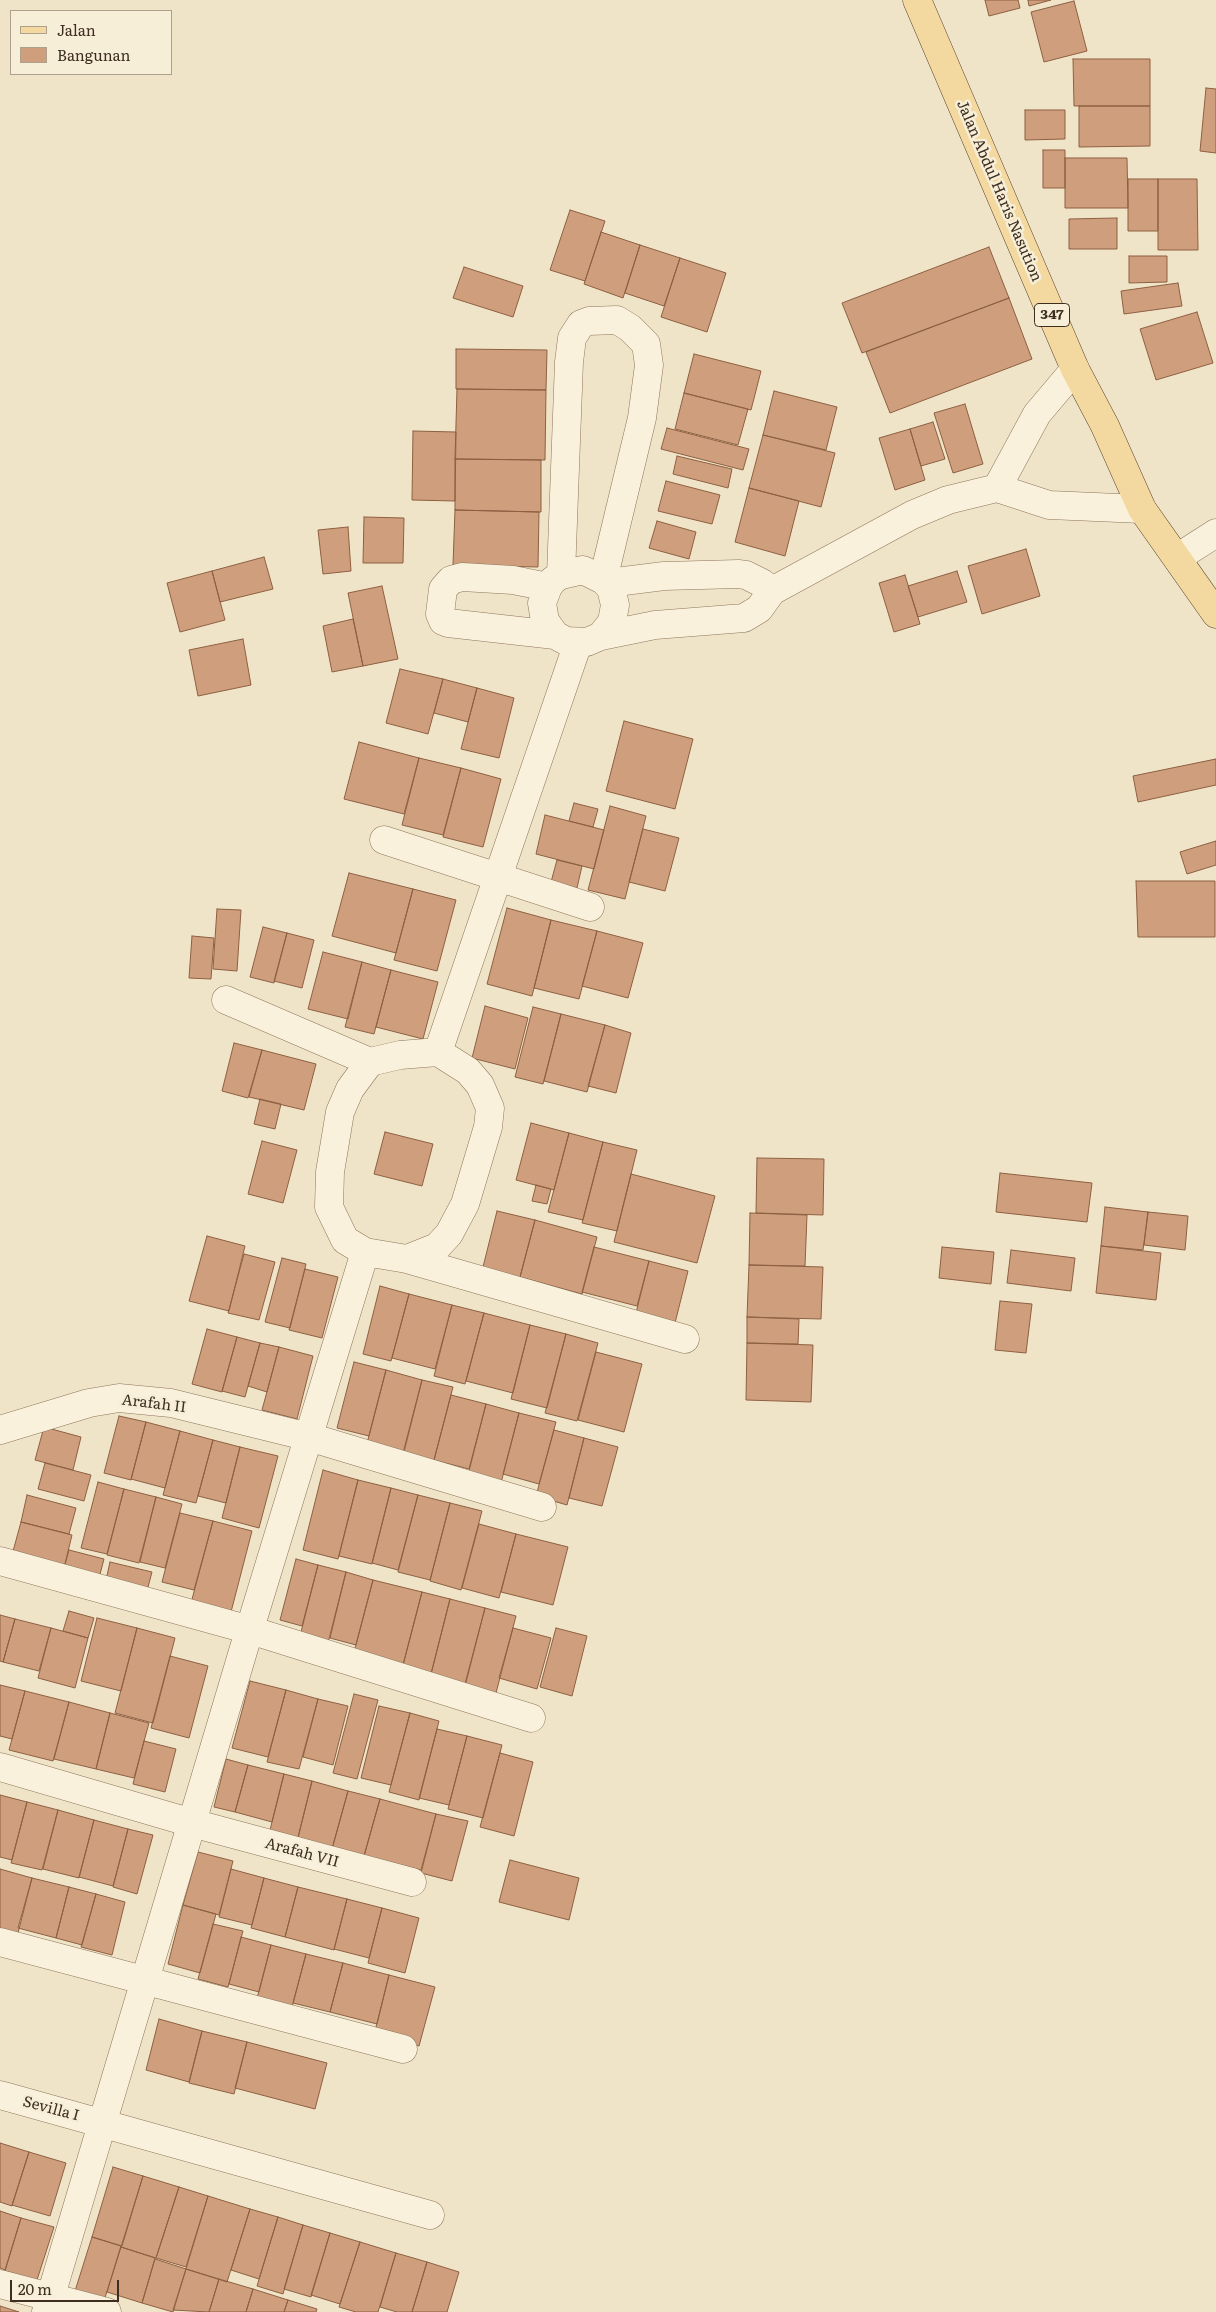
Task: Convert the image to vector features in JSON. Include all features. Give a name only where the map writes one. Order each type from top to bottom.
[{"type":"main road","name":"Jalan Abdul Haris Nasution","points":[[917,0],[1075,369],[1105,426],[1142,509],[1216,614]]},
{"type":"street","points":[[438,1052],[578,638],[612,622],[615,605],[607,584],[642,418],[649,365],[646,344],[630,328],[616,320],[589,321],[581,324],[572,338],[569,362],[554,581],[542,604],[545,621],[578,638]]},
{"type":"street","points":[[996,488],[1037,414],[1075,369]]},
{"type":"street","points":[[772,592],[762,582],[746,575],[738,574],[664,576],[607,584],[583,570],[554,581],[462,577],[451,580],[443,589],[440,614],[443,621],[448,623],[578,638],[655,625],[744,618],[759,610],[772,592],[912,516],[948,500],[996,488],[1049,505],[1142,509]]},
{"type":"street","points":[[1177,558],[1216,533]]},
{"type":"street","points":[[384,840],[498,876],[590,908]]},
{"type":"street","points":[[226,1000],[370,1062],[400,1055],[438,1052],[468,1072],[480,1085],[490,1108],[488,1126],[465,1204],[449,1234],[437,1247],[407,1259]]},
{"type":"street","points":[[370,1062],[350,1089],[340,1112],[330,1172],[329,1207],[345,1240],[365,1252],[407,1259],[685,1339]]},
{"type":"street","points":[[48,2305],[365,1252]]},
{"type":"street","name":"Arafah II","points":[[0,1430],[89,1403],[119,1398],[171,1403],[309,1436],[542,1507]]},
{"type":"street","points":[[0,1561],[250,1630],[531,1718]]},
{"type":"street","name":"Arafah VII","points":[[0,1766],[192,1823],[412,1882]]},
{"type":"street","points":[[0,1942],[403,2049]]},
{"type":"street","name":"Sevilla I","points":[[0,2095],[103,2122],[430,2215]]},
{"type":"street","points":[[0,2284],[48,2305],[107,2312]]},
{"type":"building","points":[[985,0],[1018,0],[1020,8],[989,16]]},
{"type":"building","points":[[1028,0],[1051,0],[1029,6]]},
{"type":"building","points":[[1074,1],[1087,51],[1044,62],[1031,12]]},
{"type":"building","points":[[1073,59],[1150,59],[1150,106],[1074,106]]},
{"type":"building","points":[[1206,88],[1216,89],[1216,153],[1200,151]]},
{"type":"building","points":[[1079,106],[1150,106],[1150,146],[1079,147]]},
{"type":"building","points":[[1025,110],[1065,110],[1065,139],[1025,140]]},
{"type":"building","points":[[1043,150],[1065,150],[1065,188],[1043,188]]},
{"type":"building","points":[[1065,158],[1127,158],[1128,208],[1065,208]]},
{"type":"building","points":[[1128,179],[1158,179],[1158,231],[1128,231]]},
{"type":"building","points":[[1158,179],[1197,179],[1198,250],[1158,250]]},
{"type":"building","points":[[570,210],[605,221],[585,281],[550,270]]},
{"type":"building","points":[[1117,218],[1117,249],[1069,249],[1069,219]]},
{"type":"building","points":[[601,232],[640,245],[623,298],[584,284]]},
{"type":"building","points":[[640,245],[680,258],[664,306],[625,293]]},
{"type":"building","points":[[989,247],[1009,298],[862,353],[842,303]]},
{"type":"building","points":[[1129,256],[1167,256],[1167,282],[1129,283]]},
{"type":"building","points":[[680,258],[726,273],[707,332],[661,317]]},
{"type":"building","points":[[464,267],[523,286],[513,317],[453,298]]},
{"type":"building","points":[[1178,283],[1182,306],[1124,314],[1121,291]]},
{"type":"building","points":[[1009,298],[1032,359],[890,413],[866,352]]},
{"type":"building","points":[[1197,312],[1213,363],[1156,380],[1140,329]]},
{"type":"building","points":[[456,349],[547,350],[546,390],[456,389]]},
{"type":"building","points":[[694,354],[761,371],[751,410],[684,393]]},
{"type":"building","points":[[457,389],[546,390],[545,460],[455,459]]},
{"type":"building","points":[[774,391],[837,407],[826,450],[763,435]]},
{"type":"building","points":[[684,393],[748,409],[738,445],[675,429]]},
{"type":"building","points":[[965,404],[983,464],[953,473],[934,413]]},
{"type":"building","points":[[933,422],[945,459],[921,466],[910,429]]},
{"type":"building","points":[[667,428],[749,449],[743,470],[661,449]]},
{"type":"building","points":[[910,429],[925,480],[895,490],[879,438]]},
{"type":"building","points":[[413,431],[456,432],[455,501],[412,500]]},
{"type":"building","points":[[763,435],[835,453],[821,507],[749,488]]},
{"type":"building","points":[[677,456],[732,469],[728,488],[673,474]]},
{"type":"building","points":[[455,459],[541,460],[541,512],[455,510]]},
{"type":"building","points":[[666,481],[720,495],[712,524],[658,511]]},
{"type":"building","points":[[749,488],[799,501],[785,556],[735,542]]},
{"type":"building","points":[[455,510],[539,512],[538,567],[453,565]]},
{"type":"building","points":[[364,517],[404,518],[403,563],[363,563]]},
{"type":"building","points":[[657,521],[696,532],[689,559],[649,548]]},
{"type":"building","points":[[348,527],[351,571],[323,574],[318,530]]},
{"type":"building","points":[[1026,549],[1040,596],[982,614],[968,566]]},
{"type":"building","points":[[264,557],[273,589],[220,602],[212,571]]},
{"type":"building","points":[[212,571],[225,620],[180,632],[167,583]]},
{"type":"building","points":[[957,571],[967,602],[918,617],[908,586]]},
{"type":"building","points":[[905,575],[920,624],[894,632],[879,583]]},
{"type":"building","points":[[382,586],[398,659],[363,666],[348,593]]},
{"type":"building","points":[[353,619],[363,666],[332,672],[323,626]]},
{"type":"building","points":[[243,639],[251,685],[198,696],[189,650]]},
{"type":"building","points":[[400,669],[443,679],[428,734],[386,723]]},
{"type":"building","points":[[443,679],[477,688],[468,722],[434,713]]},
{"type":"building","points":[[477,688],[514,698],[499,758],[461,749]]},
{"type":"building","points":[[624,721],[693,739],[675,809],[606,791]]},
{"type":"building","points":[[359,742],[419,758],[404,814],[344,799]]},
{"type":"building","points":[[419,758],[461,768],[443,835],[402,825]]},
{"type":"building","points":[[1216,759],[1216,785],[1138,802],[1133,776]]},
{"type":"building","points":[[461,768],[501,779],[483,847],[443,837]]},
{"type":"building","points":[[574,803],[598,809],[593,827],[569,821]]},
{"type":"building","points":[[610,806],[646,816],[625,899],[588,890]]},
{"type":"building","points":[[545,815],[604,830],[594,869],[536,854]]},
{"type":"building","points":[[643,829],[679,838],[665,891],[629,882]]},
{"type":"building","points":[[1216,841],[1216,865],[1187,874],[1180,852]]},
{"type":"building","points":[[557,860],[582,866],[577,888],[551,882]]},
{"type":"building","points":[[349,873],[413,889],[396,953],[332,936]]},
{"type":"building","points":[[1136,881],[1215,881],[1215,937],[1138,937]]},
{"type":"building","points":[[413,889],[456,900],[437,971],[394,960]]},
{"type":"building","points":[[507,908],[551,920],[532,996],[487,984]]},
{"type":"building","points":[[217,909],[241,910],[237,971],[213,969]]},
{"type":"building","points":[[551,920],[597,931],[579,999],[534,988]]},
{"type":"building","points":[[263,927],[287,933],[274,983],[250,977]]},
{"type":"building","points":[[597,931],[643,943],[628,998],[582,986]]},
{"type":"building","points":[[287,933],[314,940],[302,988],[274,981]]},
{"type":"building","points":[[192,936],[214,938],[211,979],[189,978]]},
{"type":"building","points":[[323,952],[362,962],[348,1019],[308,1009]]},
{"type":"building","points":[[362,962],[391,970],[374,1034],[345,1027]]},
{"type":"building","points":[[391,970],[438,982],[423,1039],[376,1027]]},
{"type":"building","points":[[485,1006],[528,1018],[515,1069],[472,1058]]},
{"type":"building","points":[[533,1007],[561,1014],[543,1084],[515,1077]]},
{"type":"building","points":[[561,1014],[605,1025],[587,1092],[544,1081]]},
{"type":"building","points":[[605,1025],[631,1033],[616,1093],[588,1086]]},
{"type":"building","points":[[234,1043],[262,1050],[248,1098],[222,1091]]},
{"type":"building","points":[[262,1050],[316,1064],[304,1110],[249,1097]]},
{"type":"building","points":[[260,1099],[281,1104],[275,1129],[254,1124]]},
{"type":"building","points":[[531,1123],[569,1133],[554,1190],[516,1180]]},
{"type":"building","points":[[385,1132],[433,1144],[422,1186],[374,1174]]},
{"type":"building","points":[[569,1133],[603,1142],[583,1220],[548,1212]]},
{"type":"building","points":[[262,1141],[297,1150],[283,1203],[248,1194]]},
{"type":"building","points":[[603,1142],[637,1150],[617,1231],[582,1223]]},
{"type":"building","points":[[757,1158],[824,1159],[823,1215],[756,1213]]},
{"type":"building","points":[[1000,1173],[1092,1183],[1087,1222],[996,1212]]},
{"type":"building","points":[[631,1174],[715,1196],[697,1263],[614,1242]]},
{"type":"building","points":[[536,1185],[551,1189],[547,1204],[532,1201]]},
{"type":"building","points":[[1105,1207],[1148,1212],[1143,1250],[1101,1246]]},
{"type":"building","points":[[497,1211],[535,1220],[519,1281],[482,1271]]},
{"type":"building","points":[[1148,1212],[1188,1216],[1185,1250],[1144,1245]]},
{"type":"building","points":[[750,1213],[807,1215],[805,1266],[749,1265]]},
{"type":"building","points":[[535,1220],[597,1237],[582,1294],[520,1277]]},
{"type":"building","points":[[207,1236],[245,1246],[229,1311],[189,1301]]},
{"type":"building","points":[[1101,1246],[1161,1253],[1156,1300],[1096,1293]]},
{"type":"building","points":[[594,1247],[649,1261],[637,1306],[582,1292]]},
{"type":"building","points":[[942,1247],[994,1252],[991,1284],[939,1278]]},
{"type":"building","points":[[1011,1250],[1075,1258],[1071,1291],[1007,1283]]},
{"type":"building","points":[[244,1254],[275,1262],[259,1320],[228,1313]]},
{"type":"building","points":[[282,1258],[306,1264],[290,1328],[265,1322]]},
{"type":"building","points":[[649,1261],[688,1271],[675,1323],[636,1313]]},
{"type":"building","points":[[749,1265],[823,1267],[821,1319],[747,1317]]},
{"type":"building","points":[[305,1269],[338,1277],[322,1338],[289,1330]]},
{"type":"building","points":[[380,1286],[409,1294],[391,1361],[363,1354]]},
{"type":"building","points":[[409,1294],[452,1305],[435,1369],[392,1358]]},
{"type":"building","points":[[1000,1301],[1032,1304],[1026,1353],[995,1350]]},
{"type":"building","points":[[452,1305],[484,1313],[465,1384],[434,1376]]},
{"type":"building","points":[[484,1313],[530,1325],[513,1393],[466,1381]]},
{"type":"building","points":[[747,1317],[799,1319],[798,1344],[747,1343]]},
{"type":"building","points":[[530,1325],[566,1334],[547,1408],[511,1399]]},
{"type":"building","points":[[207,1329],[237,1337],[222,1392],[192,1384]]},
{"type":"building","points":[[566,1334],[598,1343],[577,1421],[545,1413]]},
{"type":"building","points":[[237,1337],[260,1343],[245,1397],[222,1391]]},
{"type":"building","points":[[260,1343],[279,1347],[267,1392],[248,1386]]},
{"type":"building","points":[[747,1343],[813,1345],[811,1402],[746,1400]]},
{"type":"building","points":[[279,1347],[313,1356],[297,1419],[262,1410]]},
{"type":"building","points":[[596,1352],[642,1364],[624,1432],[578,1420]]},
{"type":"building","points":[[354,1362],[386,1370],[369,1436],[337,1428]]},
{"type":"building","points":[[386,1370],[422,1380],[403,1456],[366,1447]]},
{"type":"building","points":[[422,1380],[453,1387],[434,1460],[403,1453]]},
{"type":"building","points":[[451,1395],[486,1404],[469,1469],[434,1460]]},
{"type":"building","points":[[486,1404],[519,1413],[501,1483],[468,1475]]},
{"type":"building","points":[[519,1413],[556,1422],[539,1484],[503,1474]]},
{"type":"building","points":[[119,1416],[146,1422],[131,1480],[104,1473]]},
{"type":"building","points":[[146,1422],[180,1431],[165,1488],[131,1479]]},
{"type":"building","points":[[44,1427],[81,1437],[73,1470],[35,1460]]},
{"type":"building","points":[[554,1430],[584,1438],[567,1505],[536,1496]]},
{"type":"building","points":[[180,1431],[213,1440],[196,1503],[163,1495]]},
{"type":"building","points":[[584,1438],[618,1447],[602,1506],[569,1498]]},
{"type":"building","points":[[213,1440],[240,1447],[226,1503],[198,1496]]},
{"type":"building","points":[[240,1447],[278,1456],[259,1528],[222,1518]]},
{"type":"building","points":[[45,1463],[91,1475],[84,1501],[38,1489]]},
{"type":"building","points":[[323,1470],[358,1480],[338,1559],[303,1550]]},
{"type":"building","points":[[358,1480],[391,1488],[372,1564],[339,1556]]},
{"type":"building","points":[[98,1482],[124,1489],[107,1554],[81,1548]]},
{"type":"building","points":[[391,1488],[418,1495],[398,1570],[372,1563]]},
{"type":"building","points":[[124,1489],[156,1497],[139,1563],[107,1555]]},
{"type":"building","points":[[27,1495],[76,1508],[69,1534],[21,1522]]},
{"type":"building","points":[[418,1495],[450,1503],[430,1580],[398,1572]]},
{"type":"building","points":[[156,1497],[182,1504],[165,1568],[140,1562]]},
{"type":"building","points":[[450,1503],[482,1511],[461,1590],[430,1581]]},
{"type":"building","points":[[180,1513],[213,1521],[194,1590],[162,1582]]},
{"type":"building","points":[[213,1521],[252,1531],[231,1612],[191,1603]]},
{"type":"building","points":[[21,1522],[72,1535],[64,1568],[12,1555]]},
{"type":"building","points":[[479,1524],[516,1534],[499,1598],[462,1588]]},
{"type":"building","points":[[516,1534],[568,1547],[553,1605],[501,1592]]},
{"type":"building","points":[[69,1550],[104,1559],[99,1578],[64,1568]]},
{"type":"building","points":[[296,1559],[318,1565],[302,1626],[280,1620]]},
{"type":"building","points":[[110,1562],[152,1572],[147,1591],[106,1580]]},
{"type":"building","points":[[318,1565],[346,1572],[328,1643],[300,1636]]},
{"type":"building","points":[[346,1572],[373,1580],[356,1645],[330,1638]]},
{"type":"building","points":[[373,1580],[422,1592],[403,1665],[354,1652]]},
{"type":"building","points":[[422,1592],[450,1599],[431,1674],[403,1665]]},
{"type":"building","points":[[450,1599],[485,1608],[465,1684],[431,1674]]},
{"type":"building","points":[[485,1608],[516,1616],[496,1693],[465,1686]]},
{"type":"building","points":[[69,1611],[94,1618],[88,1638],[63,1631]]},
{"type":"building","points":[[0,1615],[15,1619],[3,1662],[0,1661]]},
{"type":"building","points":[[97,1618],[137,1628],[121,1691],[81,1681]]},
{"type":"building","points":[[15,1619],[51,1628],[39,1671],[3,1662]]},
{"type":"building","points":[[51,1628],[88,1638],[75,1688],[38,1678]]},
{"type":"building","points":[[137,1628],[175,1638],[153,1723],[115,1713]]},
{"type":"building","points":[[513,1628],[551,1638],[537,1689],[499,1678]]},
{"type":"building","points":[[556,1628],[587,1636],[572,1696],[540,1687]]},
{"type":"building","points":[[170,1656],[208,1666],[189,1738],[151,1728]]},
{"type":"building","points":[[250,1681],[286,1690],[268,1757],[232,1748]]},
{"type":"building","points":[[0,1685],[25,1691],[12,1739],[0,1736]]},
{"type":"building","points":[[286,1690],[318,1699],[299,1769],[267,1762]]},
{"type":"building","points":[[25,1691],[69,1702],[53,1761],[9,1750]]},
{"type":"building","points":[[354,1694],[378,1700],[357,1779],[333,1773]]},
{"type":"building","points":[[318,1699],[348,1706],[333,1765],[303,1757]]},
{"type":"building","points":[[69,1702],[110,1713],[96,1769],[54,1759]]},
{"type":"building","points":[[379,1706],[410,1713],[391,1785],[361,1778]]},
{"type":"building","points":[[110,1713],[149,1723],[134,1778],[96,1769]]},
{"type":"building","points":[[410,1713],[439,1721],[419,1800],[389,1792]]},
{"type":"building","points":[[437,1729],[467,1736],[449,1805],[419,1798]]},
{"type":"building","points":[[467,1736],[502,1745],[483,1818],[448,1809]]},
{"type":"building","points":[[144,1741],[176,1749],[165,1792],[133,1784]]},
{"type":"building","points":[[500,1753],[533,1762],[514,1836],[480,1827]]},
{"type":"building","points":[[226,1759],[248,1765],[235,1812],[214,1807]]},
{"type":"building","points":[[248,1765],[284,1774],[272,1822],[235,1812]]},
{"type":"building","points":[[284,1774],[312,1781],[297,1841],[269,1834]]},
{"type":"building","points":[[312,1781],[348,1791],[332,1849],[297,1842]]},
{"type":"building","points":[[348,1791],[380,1799],[364,1856],[332,1849]]},
{"type":"building","points":[[0,1795],[27,1802],[12,1860],[0,1857]]},
{"type":"building","points":[[380,1799],[436,1814],[421,1870],[364,1856]]},
{"type":"building","points":[[27,1802],[58,1810],[42,1870],[11,1863]]},
{"type":"building","points":[[58,1810],[94,1820],[79,1878],[43,1869]]},
{"type":"building","points":[[436,1814],[468,1821],[452,1881],[421,1873]]},
{"type":"building","points":[[94,1820],[128,1829],[113,1886],[79,1877]]},
{"type":"building","points":[[128,1829],[153,1835],[137,1894],[113,1887]]},
{"type":"building","points":[[198,1852],[233,1861],[219,1915],[183,1905]]},
{"type":"building","points":[[510,1860],[579,1878],[569,1920],[499,1902]]},
{"type":"building","points":[[0,1869],[32,1878],[17,1937],[0,1933]]},
{"type":"building","points":[[231,1869],[264,1878],[252,1925],[219,1917]]},
{"type":"building","points":[[32,1878],[69,1887],[56,1938],[18,1928]]},
{"type":"building","points":[[264,1878],[298,1887],[285,1937],[251,1928]]},
{"type":"building","points":[[69,1887],[96,1894],[82,1945],[56,1938]]},
{"type":"building","points":[[298,1887],[347,1899],[334,1950],[285,1937]]},
{"type":"building","points":[[96,1894],[125,1902],[112,1955],[81,1947]]},
{"type":"building","points":[[347,1899],[382,1908],[369,1958],[334,1949]]},
{"type":"building","points":[[183,1905],[216,1914],[200,1973],[168,1964]]},
{"type":"building","points":[[382,1908],[419,1918],[405,1973],[368,1963]]},
{"type":"building","points":[[213,1924],[243,1931],[228,1987],[198,1979]]},
{"type":"building","points":[[241,1937],[271,1945],[259,1992],[229,1984]]},
{"type":"building","points":[[271,1945],[306,1954],[291,2011],[256,2002]]},
{"type":"building","points":[[306,1954],[343,1963],[330,2012],[293,2003]]},
{"type":"building","points":[[343,1963],[389,1975],[377,2024],[330,2012]]},
{"type":"building","points":[[389,1975],[435,1987],[419,2046],[374,2035]]},
{"type":"building","points":[[159,2019],[202,2031],[189,2082],[146,2070]]},
{"type":"building","points":[[202,2031],[247,2042],[234,2094],[189,2083]]},
{"type":"building","points":[[247,2042],[327,2063],[315,2109],[235,2088]]},
{"type":"building","points":[[0,2143],[29,2152],[12,2206],[0,2202]]},
{"type":"building","points":[[29,2152],[66,2163],[50,2216],[12,2205]]},
{"type":"building","points":[[113,2167],[143,2176],[122,2246],[92,2237]]},
{"type":"building","points":[[143,2176],[179,2187],[156,2258],[121,2247]]},
{"type":"building","points":[[179,2187],[208,2196],[186,2267],[156,2258]]},
{"type":"building","points":[[208,2196],[250,2209],[227,2282],[186,2269]]},
{"type":"building","points":[[250,2209],[278,2217],[259,2279],[231,2270]]},
{"type":"building","points":[[0,2211],[21,2218],[5,2270],[0,2268]]},
{"type":"building","points":[[278,2217],[303,2225],[283,2294],[257,2286]]},
{"type":"building","points":[[21,2218],[54,2227],[37,2280],[5,2271]]},
{"type":"building","points":[[303,2225],[330,2233],[311,2297],[284,2289]]},
{"type":"building","points":[[330,2233],[360,2242],[340,2304],[311,2295]]},
{"type":"building","points":[[92,2237],[121,2246],[104,2301],[75,2291]]},
{"type":"building","points":[[360,2242],[396,2253],[378,2312],[356,2312],[339,2307]]},
{"type":"building","points":[[121,2247],[155,2258],[142,2303],[107,2292]]},
{"type":"building","points":[[396,2253],[427,2262],[412,2312],[397,2312],[380,2307]]},
{"type":"building","points":[[155,2259],[186,2269],[173,2312],[142,2303]]},
{"type":"building","points":[[427,2262],[459,2272],[447,2312],[412,2312]]},
{"type":"building","points":[[186,2269],[219,2279],[209,2312],[173,2310]]},
{"type":"building","points":[[219,2279],[253,2289],[246,2312],[209,2312]]},
{"type":"building","points":[[253,2289],[288,2300],[284,2312],[246,2312]]},
{"type":"building","points":[[288,2300],[317,2309],[316,2312],[284,2312]]},
{"type":"building","points":[[0,2306],[19,2312],[0,2312]]}]
